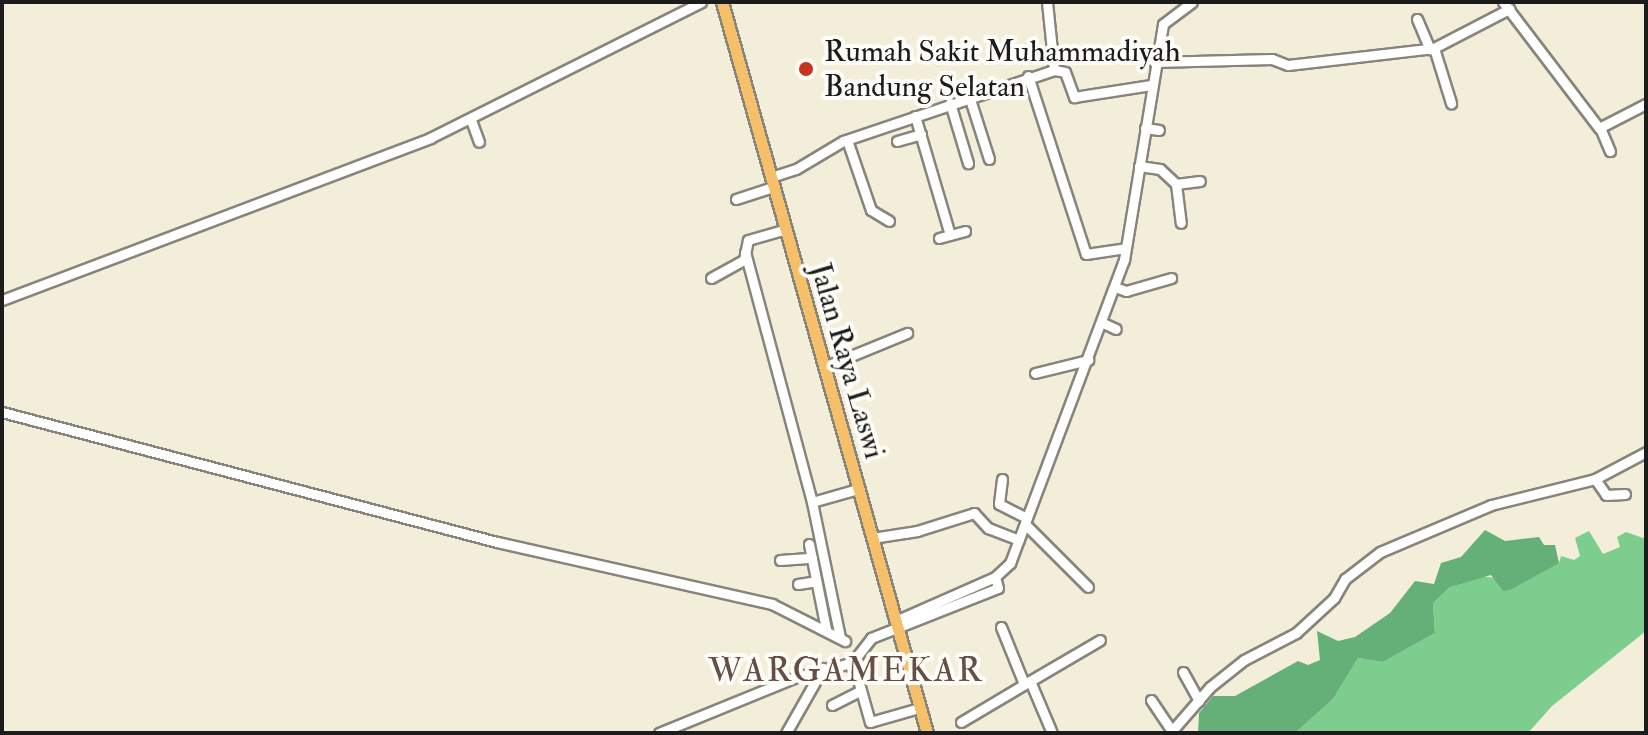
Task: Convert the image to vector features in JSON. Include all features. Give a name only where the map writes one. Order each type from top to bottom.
[{"type":"main road","name":"Jalan Raya Laswi","points":[[722,2],[927,733]]},
{"type":"street","points":[[2,300],[471,120],[701,2]]},
{"type":"street","points":[[1047,2],[1054,70]]},
{"type":"street","points":[[659,733],[823,668],[851,664],[865,643],[896,624],[997,580],[1010,563],[1088,360],[1119,289],[1139,166],[1150,129],[1151,85],[1159,63],[1163,23],[1192,2]]},
{"type":"street","points":[[1159,63],[1272,59],[1288,65],[1432,49],[1506,6],[1601,130],[1610,151]]},
{"type":"street","points":[[1417,19],[1432,49],[1451,103]]},
{"type":"street","points":[[736,199],[847,140],[1028,76],[1054,70],[1065,72],[1074,97],[1151,85]]},
{"type":"street","points":[[1028,76],[1086,254],[1126,248]]},
{"type":"street","points":[[969,96],[989,159]]},
{"type":"street","points":[[950,103],[968,163]]},
{"type":"street","points":[[1601,130],[1645,108]]},
{"type":"street","points":[[915,116],[950,235]]},
{"type":"street","points":[[471,120],[479,142]]},
{"type":"street","points":[[897,141],[921,134]]},
{"type":"street","points":[[847,140],[871,210],[889,221]]},
{"type":"street","points":[[1139,166],[1160,169],[1176,184],[1181,223]]},
{"type":"street","points":[[1176,184],[1200,181]]},
{"type":"street","points":[[711,278],[741,263],[748,240],[786,229]]},
{"type":"street","points":[[939,238],[965,231]]},
{"type":"street","points":[[2,412],[497,542],[772,604],[842,639],[812,502],[745,252]]},
{"type":"street","points":[[1119,289],[1171,278]]},
{"type":"street","points":[[1103,323],[1116,329]]},
{"type":"street","points":[[824,367],[907,333]]},
{"type":"street","points":[[1035,373],[1088,360]]},
{"type":"street","points":[[1151,700],[1171,732],[1235,666],[1296,633],[1334,598],[1345,579],[1380,552],[1491,505],[1595,479],[1646,452]]},
{"type":"street","points":[[1002,479],[999,504],[1026,521],[1088,587]]},
{"type":"street","points":[[1595,479],[1606,495],[1625,494]]},
{"type":"street","points":[[812,502],[858,489]]},
{"type":"street","points":[[872,538],[917,531],[974,513],[988,528],[1019,540]]},
{"type":"street","points":[[809,544],[826,629]]},
{"type":"street","points":[[780,560],[812,558]]},
{"type":"street","points":[[798,584],[816,581]]},
{"type":"street","points":[[924,622],[949,602]]},
{"type":"street","points":[[1001,627],[1052,733]]},
{"type":"street","points":[[961,722],[1100,640]]},
{"type":"street","points":[[851,664],[873,733]]},
{"type":"street","points":[[786,733],[823,668]]},
{"type":"street","points":[[1183,672],[1199,701]]},
{"type":"street","points":[[832,705],[860,691]]},
{"type":"street","points":[[870,722],[919,708]]},
{"type":"green space","points":[[1485,530],[1505,541],[1539,537],[1544,545],[1555,545],[1559,563],[1510,590],[1503,591],[1491,575],[1450,587],[1433,603],[1435,633],[1383,662],[1358,658],[1333,699],[1295,733],[1198,733],[1199,713],[1213,696],[1235,696],[1298,661],[1308,665],[1320,660],[1317,631],[1338,641],[1355,637],[1390,613],[1415,581],[1434,584],[1441,563],[1461,557]]},
{"type":"green space","points":[[1589,531],[1603,554],[1620,547],[1617,537],[1626,532],[1646,539],[1646,631],[1552,706],[1528,733],[1295,733],[1333,699],[1358,658],[1383,662],[1435,633],[1433,603],[1450,587],[1478,576],[1497,578],[1559,563],[1561,556],[1574,560],[1580,556],[1575,538]]},
{"type":"place","name":"Rumah Sakit Muhammadiyah Bandung Selatan","points":[[806,69]]},
{"type":"district","name":"WARGAMEKAR","points":[[846,671]]}]
